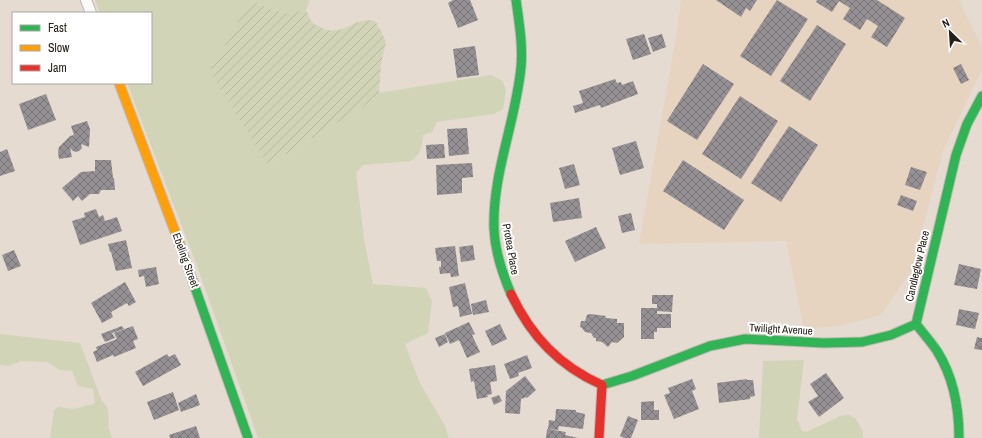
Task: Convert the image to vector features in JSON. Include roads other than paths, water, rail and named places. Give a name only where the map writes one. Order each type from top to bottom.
[{"type":"street","points":[[86,0],[91,12]]},
{"type":"street","name":"Protea Place","points":[[516,0],[520,25],[521,66],[495,203],[493,224],[495,243],[502,271],[512,298],[540,340],[556,357],[576,373],[602,385]]},
{"type":"street","name":"Ebeling Street","points":[[119,84],[186,260],[248,438]]},
{"type":"street","name":"Candleglow Place","points":[[916,324],[949,182],[964,131],[976,105],[982,96]]},
{"type":"street","points":[[916,324],[937,350],[949,372],[955,390],[959,423],[959,438]]},
{"type":"street","name":"Twilight Avenue","points":[[602,385],[632,376],[710,346],[745,339],[824,343],[862,342],[891,335],[916,324]]},
{"type":"street","points":[[599,438],[602,385]]}]
